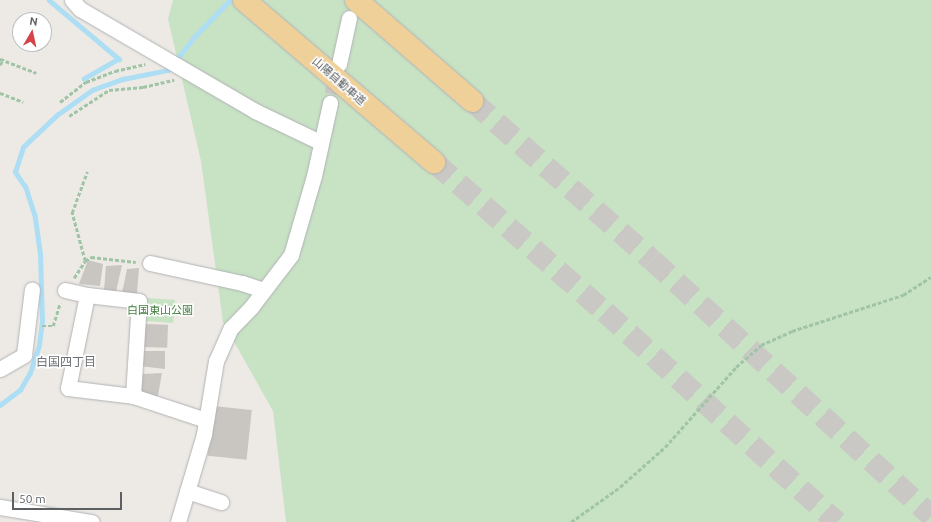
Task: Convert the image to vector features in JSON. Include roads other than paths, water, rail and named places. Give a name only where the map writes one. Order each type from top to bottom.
[{"type":"highway","name":"山陽自動車道","points":[[244,0],[434,162]]},
{"type":"highway","points":[[353,9],[472,101]]},
{"type":"street","points":[[72,0],[80,9],[255,111],[320,142]]},
{"type":"street","points":[[339,64],[353,9]]},
{"type":"street","points":[[178,522],[204,434],[216,362],[231,328],[264,290],[291,255],[314,176],[320,142],[330,103]]},
{"type":"street","points":[[150,263],[242,283],[264,290]]},
{"type":"street","points":[[0,369],[24,355],[32,289]]},
{"type":"street","points":[[65,290],[139,300],[133,396]]},
{"type":"street","points":[[87,294],[68,388],[133,396],[206,420]]},
{"type":"street","points":[[187,491],[221,502]]},
{"type":"street","points":[[0,507],[40,518],[92,522]]},
{"type":"waterway","points":[[49,0],[119,59],[84,79]]},
{"type":"waterway","points":[[0,405],[20,390],[30,373],[39,345],[42,321],[40,254],[35,217],[25,187],[15,172],[23,147],[57,115],[92,90],[123,79],[168,70],[195,36],[230,0]]},
{"type":"tunnel","points":[[327,116],[337,71]]},
{"type":"tunnel","points":[[472,101],[652,260],[931,516]]},
{"type":"tunnel","points":[[434,162],[605,312],[837,522]]},
{"type":"district","name":"白国四丁目","points":[[66,362]]},
{"type":"park label","name":"白国東山公園","points":[[160,310]]}]
